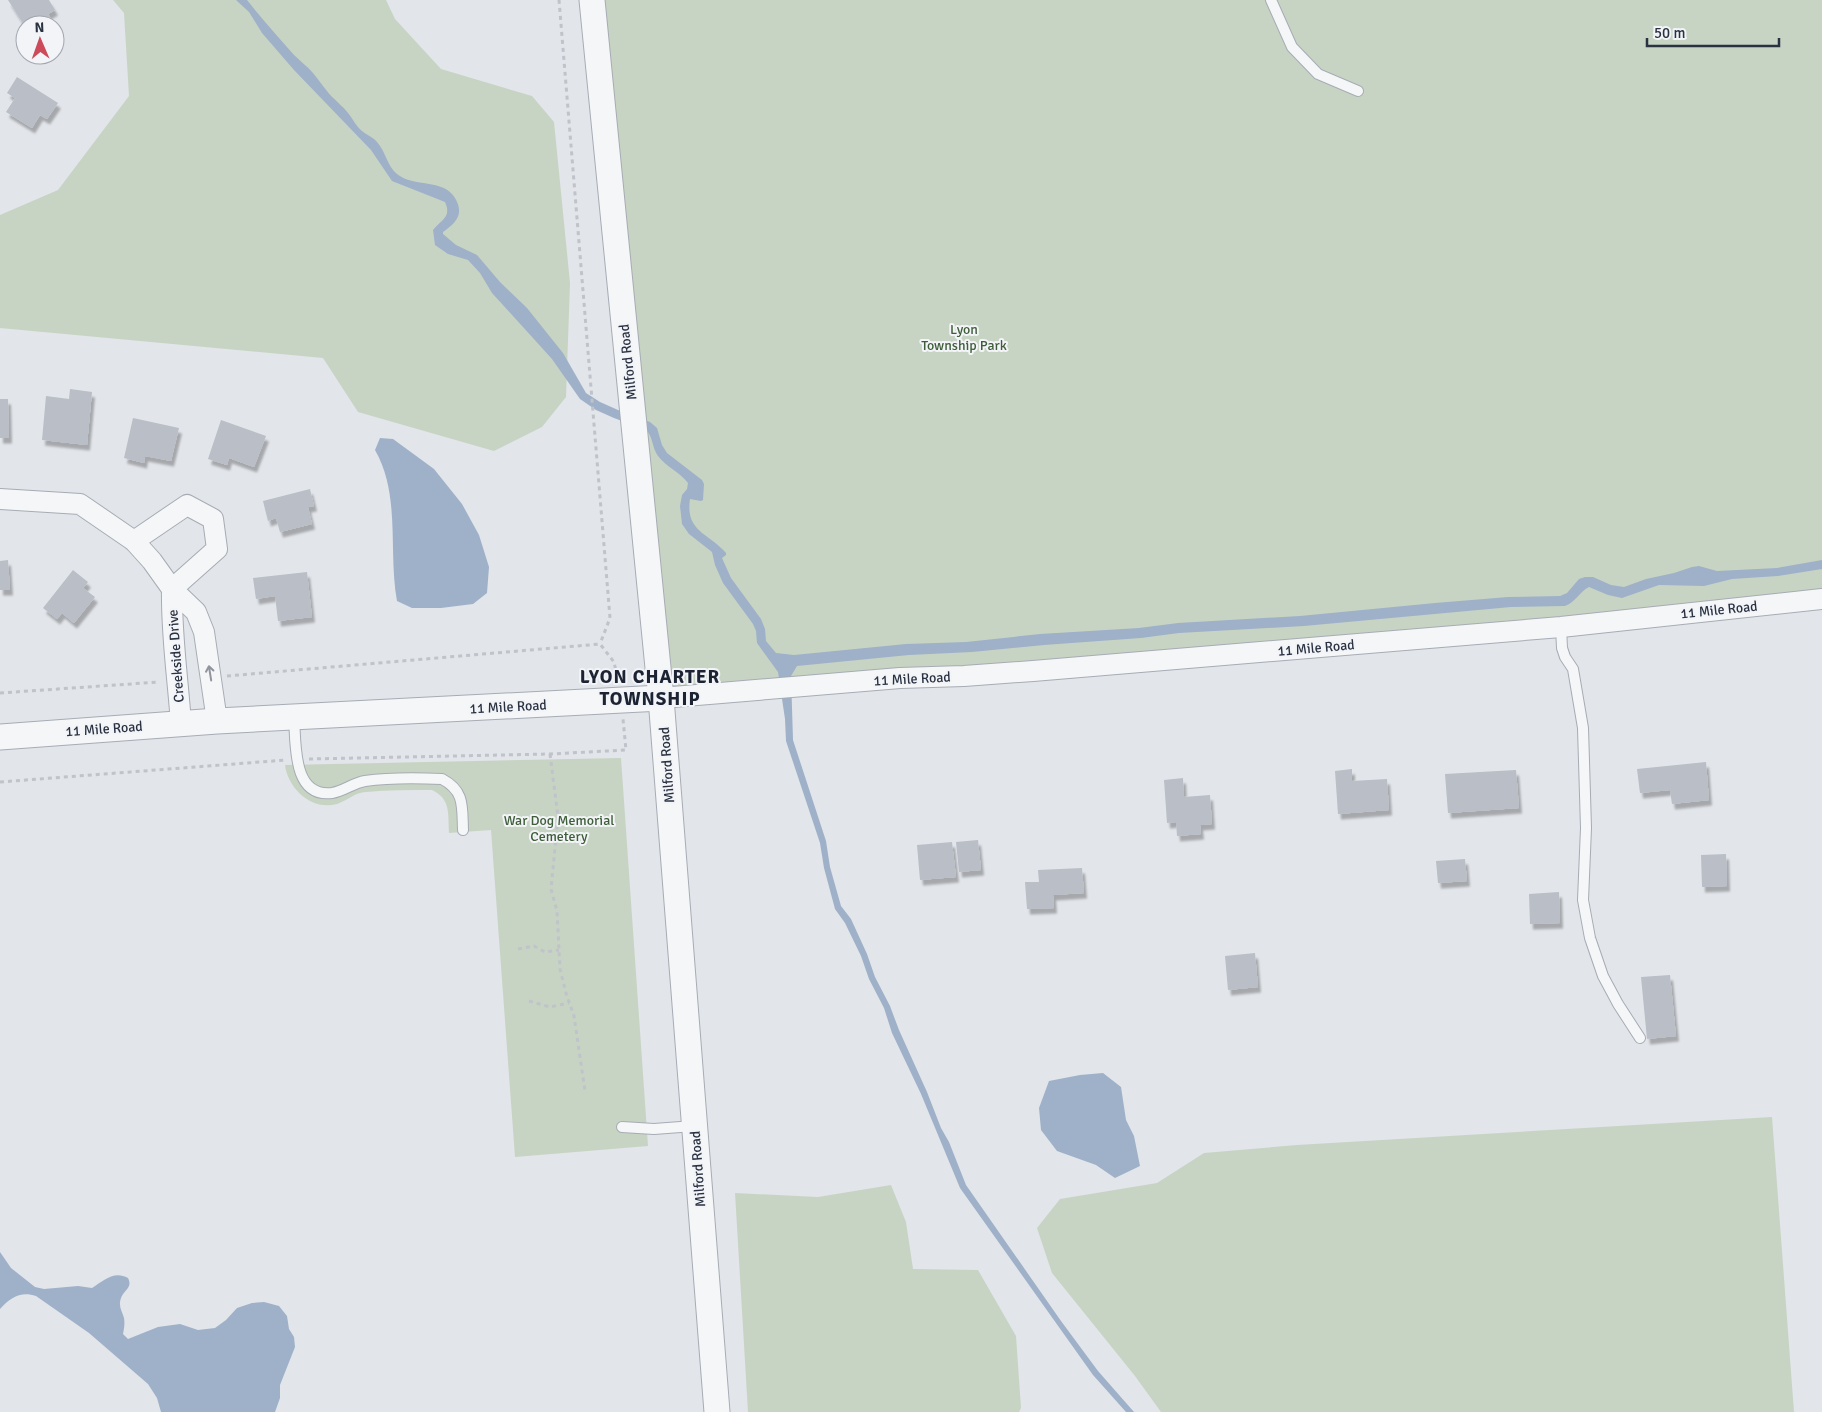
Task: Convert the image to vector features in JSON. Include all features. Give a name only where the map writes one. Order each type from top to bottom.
[{"type":"street","name":"Milford Road","points":[[592,0],[661,698],[717,1412]]},
{"type":"street","name":"Creekside Drive","points":[[0,499],[80,504],[134,541],[172,589],[196,612],[204,632],[217,721]]},
{"type":"street","name":"Creekside Drive","points":[[134,541],[187,504],[213,519],[217,549],[172,589],[171,620],[181,724]]},
{"type":"street","name":"11 Mile Road","points":[[0,737],[217,721],[661,698],[900,678],[1033,672],[1561,627],[1822,599]]},
{"type":"lane","points":[[1271,0],[1292,47],[1318,74],[1358,91]]},
{"type":"lane","points":[[1561,627],[1562,648],[1564,657],[1572,669],[1583,728],[1586,828],[1583,900],[1590,938],[1603,976],[1640,1038]]},
{"type":"lane","points":[[294,718],[299,770],[310,787],[319,792],[331,793],[366,781],[442,779],[452,784],[458,791],[461,800],[463,830]]},
{"type":"lane","points":[[622,1127],[654,1129],[695,1126]]},
{"type":"path","points":[[559,0],[610,618],[600,644]]},
{"type":"path","points":[[550,754],[558,816],[551,889],[557,911],[560,969],[574,1016],[585,1091]]},
{"type":"path","points":[[518,949],[534,946],[545,952],[559,950]]},
{"type":"path","points":[[529,1001],[550,1007],[569,1003]]},
{"type":"green space","points":[[113,0],[386,0],[395,19],[441,69],[532,96],[554,122],[570,283],[566,397],[542,427],[494,451],[358,412],[323,358],[0,328],[0,215],[58,190],[129,96],[124,13]]},
{"type":"green space","name":"Lyon Township Park","points":[[592,0],[1822,0],[1822,597],[661,698]]},
{"type":"green space","name":"War Dog Memorial Cemetery","points":[[621,758],[648,1146],[515,1157],[491,830],[449,833],[447,808],[443,798],[432,790],[362,792],[337,804],[319,804],[310,801],[296,790],[287,774],[285,765]]},
{"type":"green space","points":[[1772,1117],[1794,1412],[1161,1412],[1135,1376],[1052,1273],[1037,1228],[1060,1199],[1157,1183],[1204,1153],[1297,1145]]},
{"type":"green space","points":[[891,1185],[906,1222],[913,1269],[978,1270],[1016,1336],[1021,1408],[1019,1412],[748,1412],[735,1193],[818,1197]]},
{"type":"water","points":[[236,0],[247,0],[294,55],[311,70],[360,129],[377,142],[397,174],[412,181],[436,185],[450,192],[458,204],[459,214],[455,222],[443,234],[456,245],[477,255],[500,282],[527,308],[563,353],[586,393],[600,402],[650,422],[657,428],[662,445],[667,453],[702,480],[704,484],[703,500],[690,499],[689,510],[691,519],[700,531],[726,553],[722,558],[731,578],[761,619],[765,629],[766,641],[776,653],[794,655],[906,644],[966,642],[1040,634],[1139,628],[1178,623],[1300,616],[1508,597],[1560,596],[1567,593],[1579,579],[1585,577],[1593,577],[1611,585],[1624,587],[1646,579],[1699,566],[1717,571],[1777,568],[1822,560],[1822,569],[1778,576],[1732,579],[1704,586],[1659,585],[1622,598],[1608,595],[1589,587],[1565,606],[1511,607],[1304,626],[1179,633],[1141,638],[972,652],[909,655],[797,666],[791,676],[793,740],[826,841],[830,867],[841,906],[851,919],[867,954],[875,977],[890,1006],[966,1185],[1098,1371],[1134,1412],[1126,1412],[1093,1375],[960,1188],[921,1094],[892,1033],[884,1008],[869,979],[861,956],[845,923],[835,909],[824,868],[820,843],[786,741],[785,719],[778,672],[757,643],[753,624],[723,583],[715,565],[712,552],[689,534],[682,524],[680,506],[682,495],[687,489],[688,483],[658,456],[650,435],[646,430],[596,410],[580,399],[552,359],[492,293],[480,273],[468,260],[448,254],[435,245],[433,230],[446,215],[447,207],[445,202],[392,181],[371,150],[294,70],[262,33],[249,12]]},
{"type":"water","points":[[380,438],[393,439],[434,469],[462,504],[479,535],[489,567],[487,593],[473,604],[441,608],[412,608],[397,601],[393,563],[391,505],[383,467],[375,450]]},
{"type":"water","points":[[1103,1073],[1121,1087],[1126,1120],[1134,1136],[1140,1166],[1115,1178],[1096,1165],[1057,1151],[1041,1130],[1039,1108],[1049,1081]]},
{"type":"water","points":[[0,1252],[11,1268],[35,1287],[44,1289],[78,1286],[92,1288],[113,1276],[118,1275],[128,1278],[129,1287],[122,1295],[120,1304],[124,1318],[123,1334],[128,1339],[158,1327],[180,1324],[198,1330],[215,1328],[237,1308],[252,1303],[264,1302],[279,1306],[287,1316],[289,1329],[294,1337],[295,1347],[280,1385],[280,1398],[275,1412],[161,1412],[157,1398],[148,1384],[89,1333],[36,1296],[26,1294],[16,1296],[0,1309]]},
{"type":"building","points":[[8,0],[49,0],[55,10],[49,15],[18,15]]},
{"type":"building","points":[[17,77],[58,103],[47,119],[40,115],[32,128],[6,112],[15,98],[7,93]]},
{"type":"building","points":[[70,389],[92,392],[87,445],[42,440],[46,396],[69,399]]},
{"type":"building","points":[[0,399],[8,399],[9,438],[0,438]]},
{"type":"building","points":[[133,418],[179,428],[171,461],[145,456],[144,463],[124,458]]},
{"type":"building","points":[[221,420],[266,436],[254,467],[229,458],[227,465],[208,459]]},
{"type":"building","points":[[310,489],[314,506],[308,507],[312,524],[280,532],[276,518],[268,521],[263,501]]},
{"type":"building","points":[[8,560],[10,590],[0,590],[0,561]]},
{"type":"building","points":[[73,570],[88,582],[83,588],[95,597],[74,623],[62,613],[57,619],[43,608]]},
{"type":"building","points":[[307,572],[312,617],[278,621],[275,596],[256,599],[253,578]]},
{"type":"building","points":[[1706,762],[1709,800],[1672,804],[1670,790],[1640,793],[1637,769]]},
{"type":"building","points":[[1352,769],[1352,781],[1387,779],[1389,810],[1338,814],[1335,771]]},
{"type":"building","points":[[1516,770],[1519,808],[1448,813],[1445,774]]},
{"type":"building","points":[[1183,778],[1184,797],[1210,795],[1212,824],[1200,825],[1201,834],[1177,836],[1176,822],[1167,823],[1164,780]]},
{"type":"building","points":[[978,840],[981,870],[959,872],[956,842]]},
{"type":"building","points":[[952,842],[956,877],[920,880],[917,845]]},
{"type":"building","points":[[1726,854],[1727,886],[1702,887],[1701,855]]},
{"type":"building","points":[[1465,859],[1467,881],[1438,883],[1436,861]]},
{"type":"building","points":[[1082,868],[1084,893],[1053,895],[1054,908],[1027,909],[1025,882],[1039,882],[1038,870]]},
{"type":"building","points":[[1559,892],[1560,923],[1530,924],[1529,894]]},
{"type":"building","points":[[1255,953],[1258,987],[1228,990],[1225,956]]},
{"type":"building","points":[[1670,975],[1676,1036],[1647,1039],[1641,977]]},
{"type":"district","name":"LYON CHARTER TOWNSHIP","points":[[650,688]]}]
